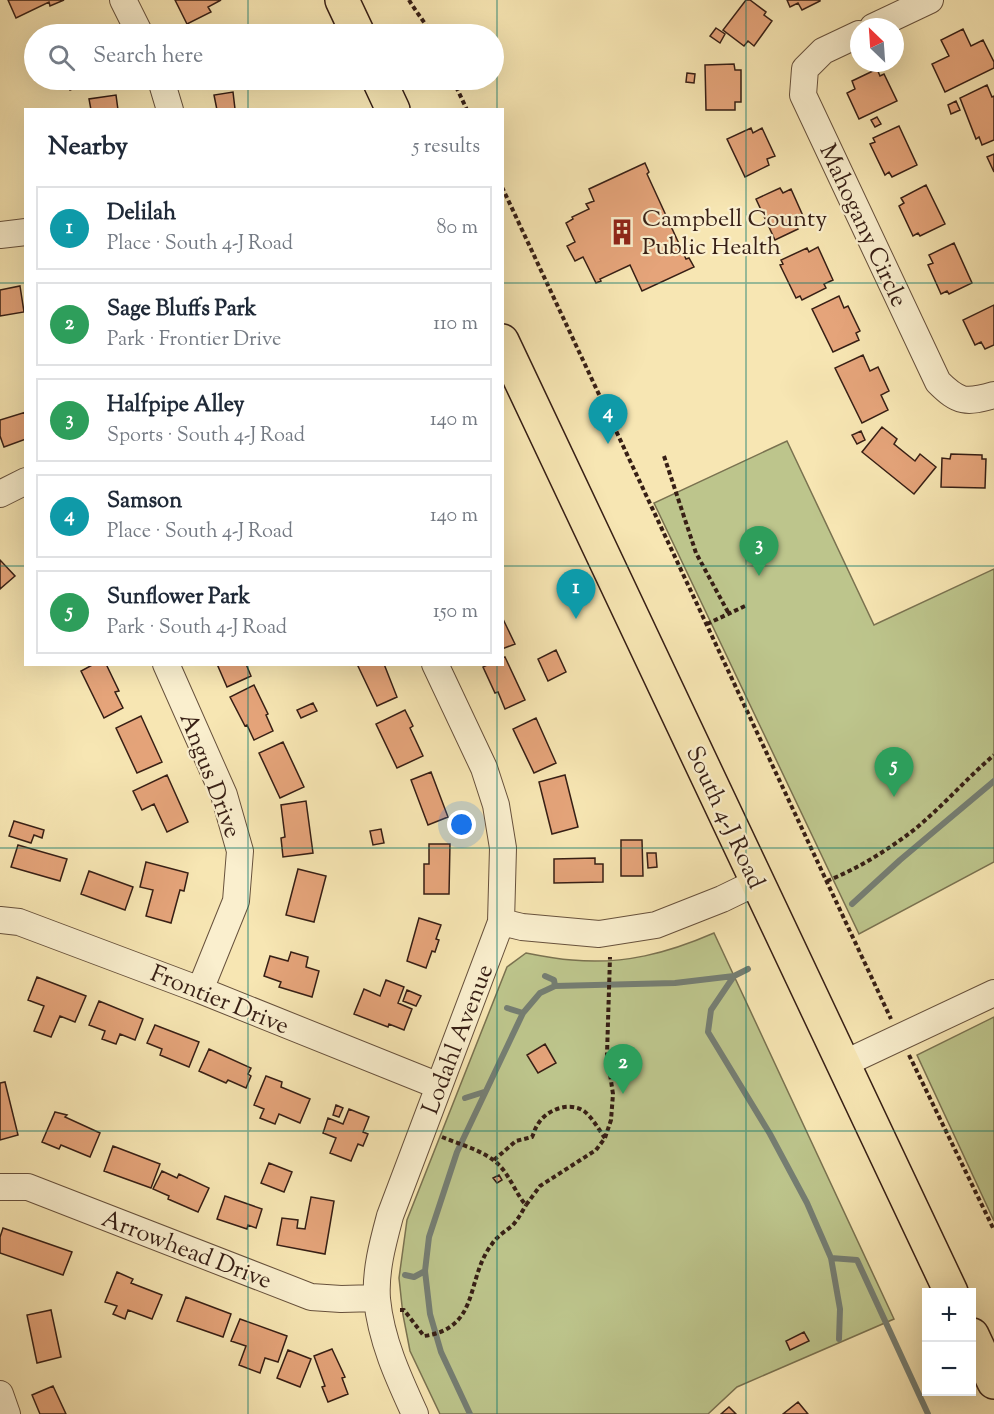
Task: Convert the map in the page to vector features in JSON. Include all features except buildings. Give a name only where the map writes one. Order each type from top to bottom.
[{"type":"main road","points":[[342,0],[353,24]]},
{"type":"main road","points":[[384,90],[392,108]]},
{"type":"main road","name":"South 4-J Road","points":[[504,345],[949,1288]]},
{"type":"main road","points":[[975,1342],[994,1382]]},
{"type":"street","points":[[123,0],[135,24]]},
{"type":"street","points":[[892,18],[930,0]]},
{"type":"street","name":"Mahogany Circle","points":[[850,38],[823,51],[805,69],[803,94],[938,382],[953,397],[974,400],[994,395]]},
{"type":"street","points":[[164,90],[169,108]]},
{"type":"street","points":[[0,235],[24,232]]},
{"type":"street","points":[[0,494],[24,482]]},
{"type":"street","name":"Angus Drive","points":[[167,666],[224,795],[240,851],[236,901],[200,990]]},
{"type":"street","name":"Lodahl Avenue","points":[[415,1414],[396,1375],[377,1298],[381,1254],[390,1216],[501,922],[503,848],[496,805],[484,768],[436,666]]},
{"type":"street","points":[[501,922],[522,927],[599,934],[656,925],[722,899],[757,882]]},
{"type":"street","name":"Frontier Drive","points":[[0,920],[19,922],[200,990],[439,1086]]},
{"type":"street","points":[[843,1064],[994,993]]},
{"type":"street","name":"Arrowhead Drive","points":[[0,1187],[28,1187],[310,1297],[377,1298]]},
{"type":"street","points":[[0,1394],[7,1414]]},
{"type":"path","points":[[409,0],[426,24]]},
{"type":"path","points":[[458,90],[466,108]]},
{"type":"path","points":[[504,191],[892,1021]]},
{"type":"path","points":[[664,456],[696,553],[729,614]]},
{"type":"path","points":[[707,624],[745,606]]},
{"type":"path","points":[[827,881],[850,872],[917,827],[994,755]]},
{"type":"path","points":[[400,1311],[404,1310],[410,1316],[424,1335],[451,1328],[460,1319],[468,1304],[481,1262],[492,1243],[513,1224],[540,1186],[597,1150],[605,1138],[611,1120],[613,1094],[607,1054],[610,957]]},
{"type":"path","points":[[909,1054],[994,1230]]},
{"type":"path","points":[[494,1161],[516,1141],[532,1137],[538,1124],[553,1110],[564,1107],[585,1111],[605,1138]]},
{"type":"path","points":[[437,1135],[494,1161],[526,1205]]},
{"type":"green space","points":[[787,441],[874,625],[994,569],[994,862],[859,934],[654,503]]},
{"type":"green space","points":[[714,933],[894,1319],[737,1387],[708,1414],[440,1414],[410,1351],[403,1315],[399,1278],[407,1220],[507,967],[526,953],[572,960],[627,959],[662,952]]},
{"type":"green space","points":[[994,1017],[994,1221],[917,1055]]},
{"type":"waterway","points":[[852,904],[900,860],[994,781]]},
{"type":"waterway","points":[[470,1414],[441,1352],[430,1314],[425,1271],[429,1237],[457,1152],[523,1013],[540,993],[555,986],[675,983],[734,976],[748,969]]},
{"type":"waterway","points":[[545,976],[554,980],[555,986]]},
{"type":"waterway","points":[[734,976],[711,1010],[708,1032],[770,1134],[807,1203],[831,1258],[840,1309],[839,1339]]},
{"type":"waterway","points":[[507,1008],[523,1013]]},
{"type":"waterway","points":[[465,1098],[484,1092]]},
{"type":"waterway","points":[[831,1258],[857,1260],[928,1414]]},
{"type":"waterway","points":[[405,1275],[414,1277],[425,1271]]},
{"type":"place","name":"Campbell County Public Health","points":[[622,232]]},
{"type":"place","name":"Samson","points":[[608,444]]},
{"type":"place","name":"Halfpipe Alley","points":[[759,576]]},
{"type":"place","name":"Delilah","points":[[576,619]]},
{"type":"place","name":"Sunflower Park","points":[[894,797]]},
{"type":"place","name":"Sage Bluffs Park","points":[[623,1094]]}]
